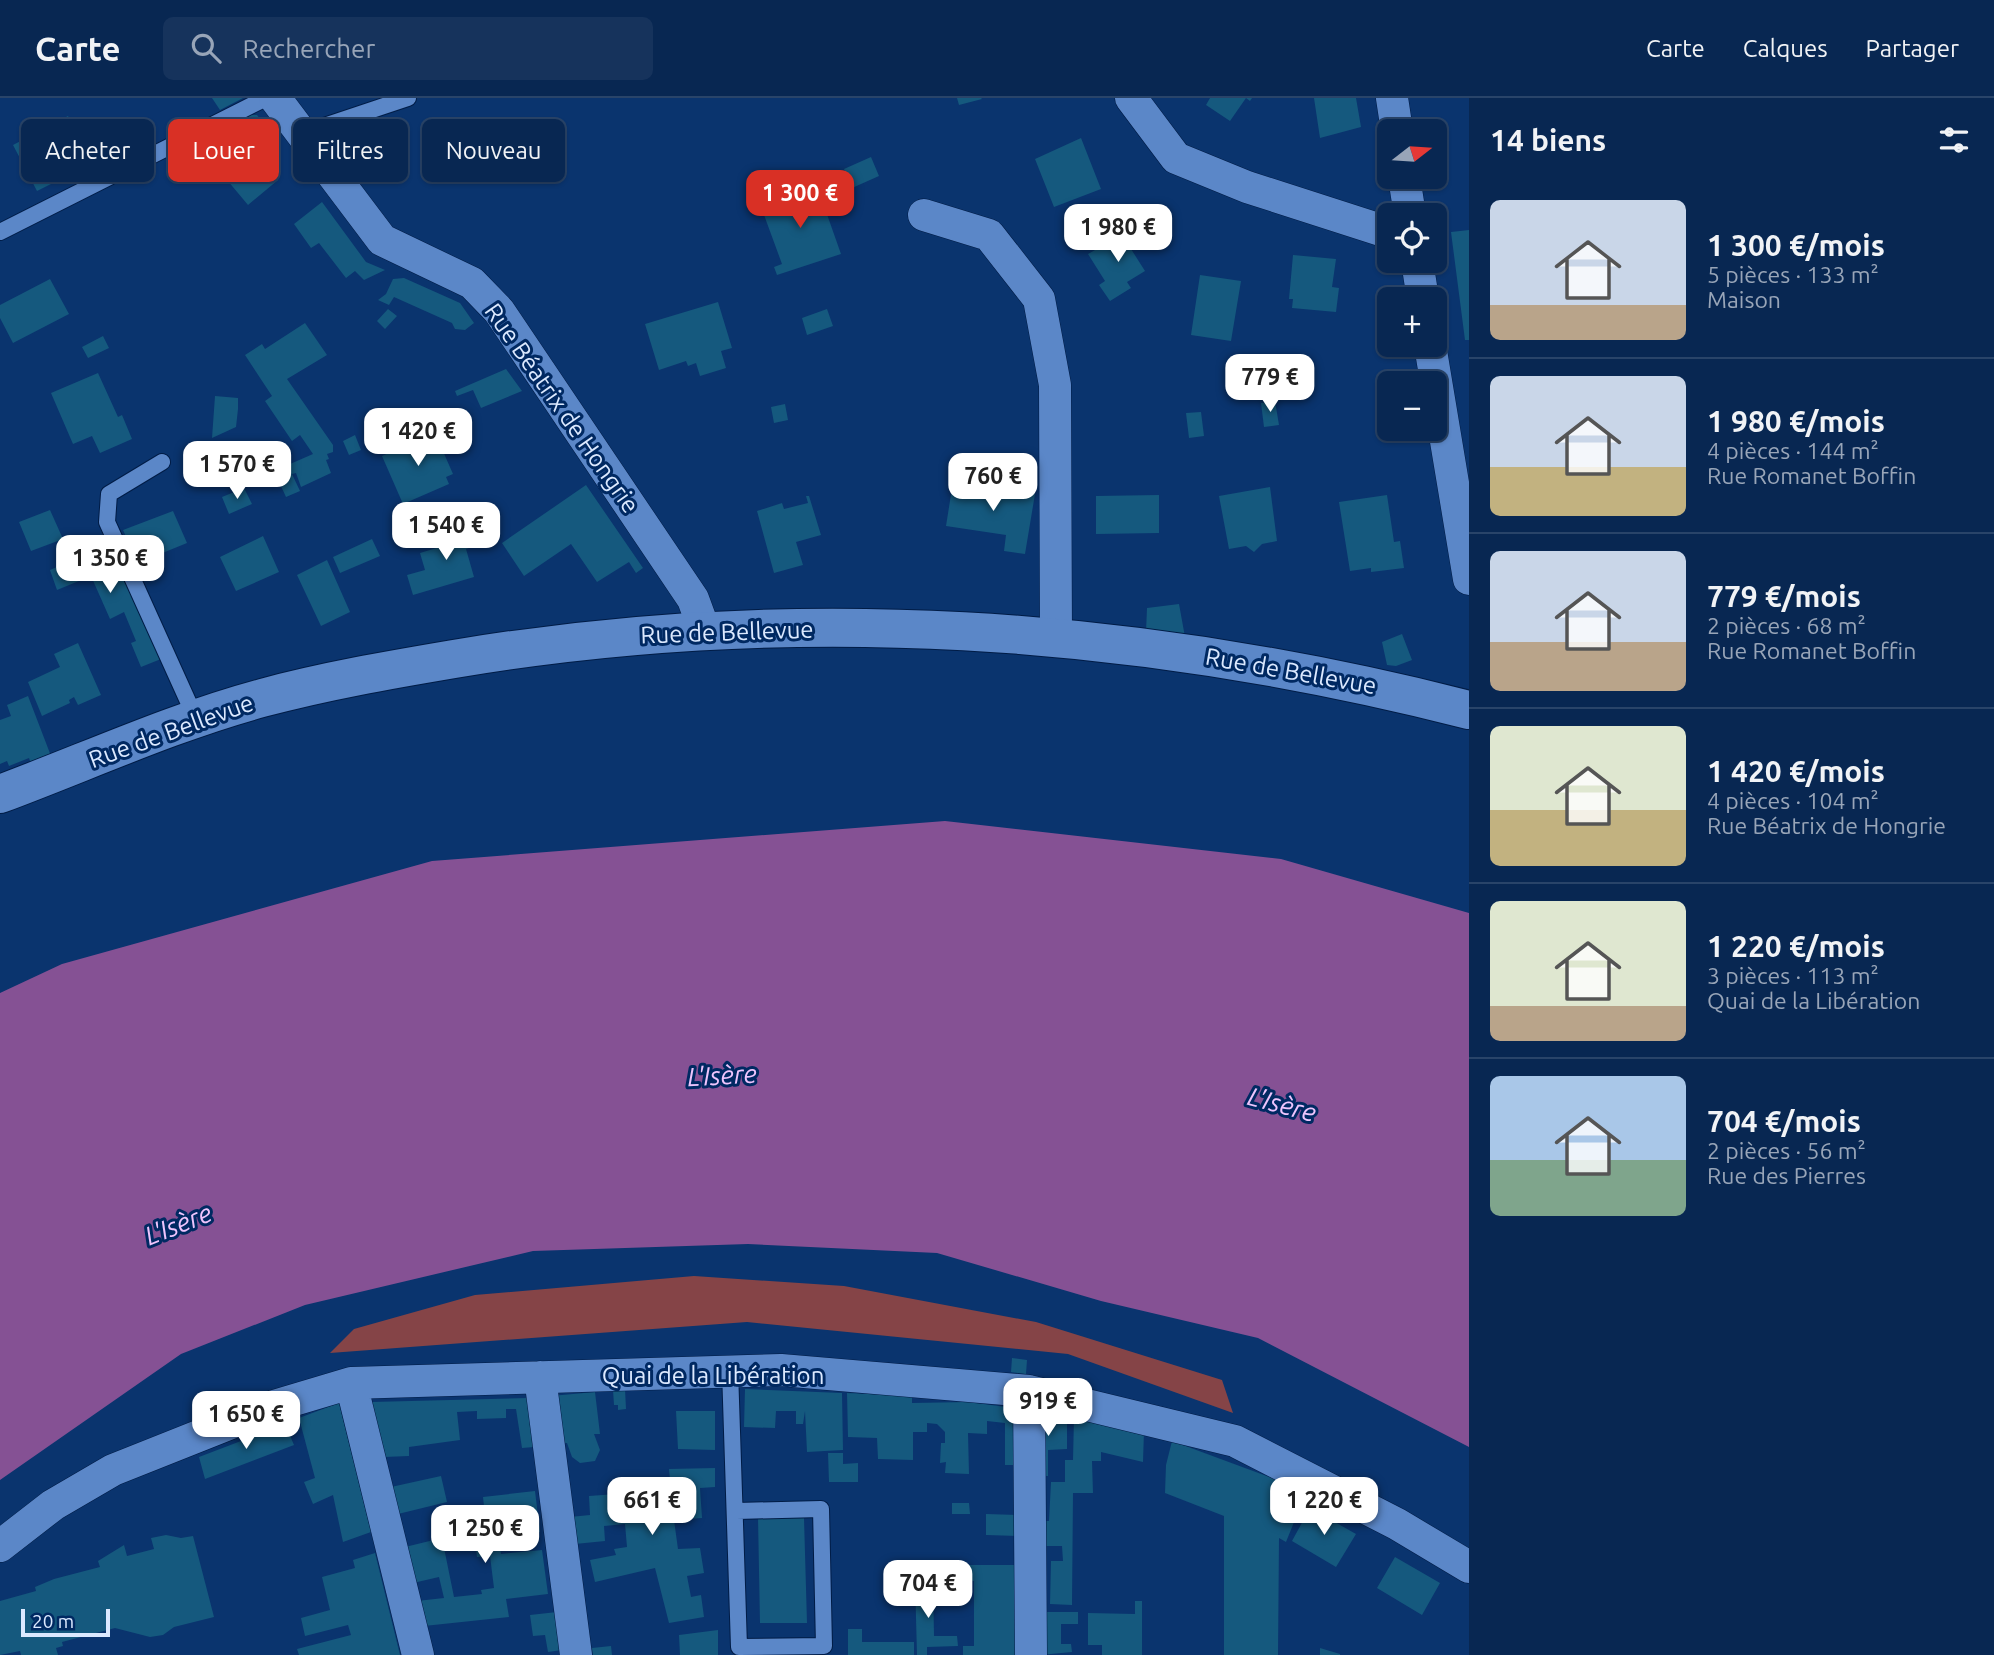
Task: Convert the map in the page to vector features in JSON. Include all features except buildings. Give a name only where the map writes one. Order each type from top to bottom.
[{"type":"street","name":"Rue Béatrix de Hongrie","points":[[275,98],[293,120]]},
{"type":"street","points":[[1131,98],[1176,158],[1247,187],[1377,229]]},
{"type":"street","points":[[1392,98],[1395,119]]},
{"type":"street","name":"Rue Béatrix de Hongrie","points":[[339,182],[382,240],[472,283],[499,310],[692,599],[704,629]]},
{"type":"street","points":[[924,215],[989,235],[1039,299],[1055,385],[1056,636]]},
{"type":"street","points":[[1432,357],[1469,579]]},
{"type":"street","name":"Rue de Bellevue","points":[[0,794],[197,719],[258,699],[381,671],[536,645],[704,629],[769,626],[1056,636],[1297,669],[1469,710]]},
{"type":"street","name":"Quai de la Libération","points":[[0,1546],[53,1505],[113,1470],[274,1406],[351,1383],[781,1370],[1029,1391],[1235,1441],[1396,1524],[1469,1567]]},
{"type":"street","points":[[540,1377],[576,1655]]},
{"type":"street","points":[[351,1383],[418,1655]]},
{"type":"street","points":[[1029,1391],[1031,1655]]},
{"type":"lane","points":[[0,232],[266,98]]},
{"type":"lane","points":[[345,119],[408,98]]},
{"type":"lane","points":[[162,462],[109,494],[107,522],[197,719]]},
{"type":"lane","points":[[730,1370],[737,1511],[739,1647],[824,1646],[821,1509],[737,1511]]},
{"type":"shaded area","points":[[694,1276],[844,1286],[1036,1322],[1222,1380],[1233,1413],[1068,1354],[747,1322],[330,1353],[354,1329],[475,1295]]},
{"type":"water","name":"L'Isère","points":[[945,821],[1281,859],[1469,913],[1469,1447],[1258,1338],[1101,1301],[937,1253],[748,1244],[533,1251],[305,1305],[181,1354],[0,1480],[0,993],[62,964],[432,861]]}]
